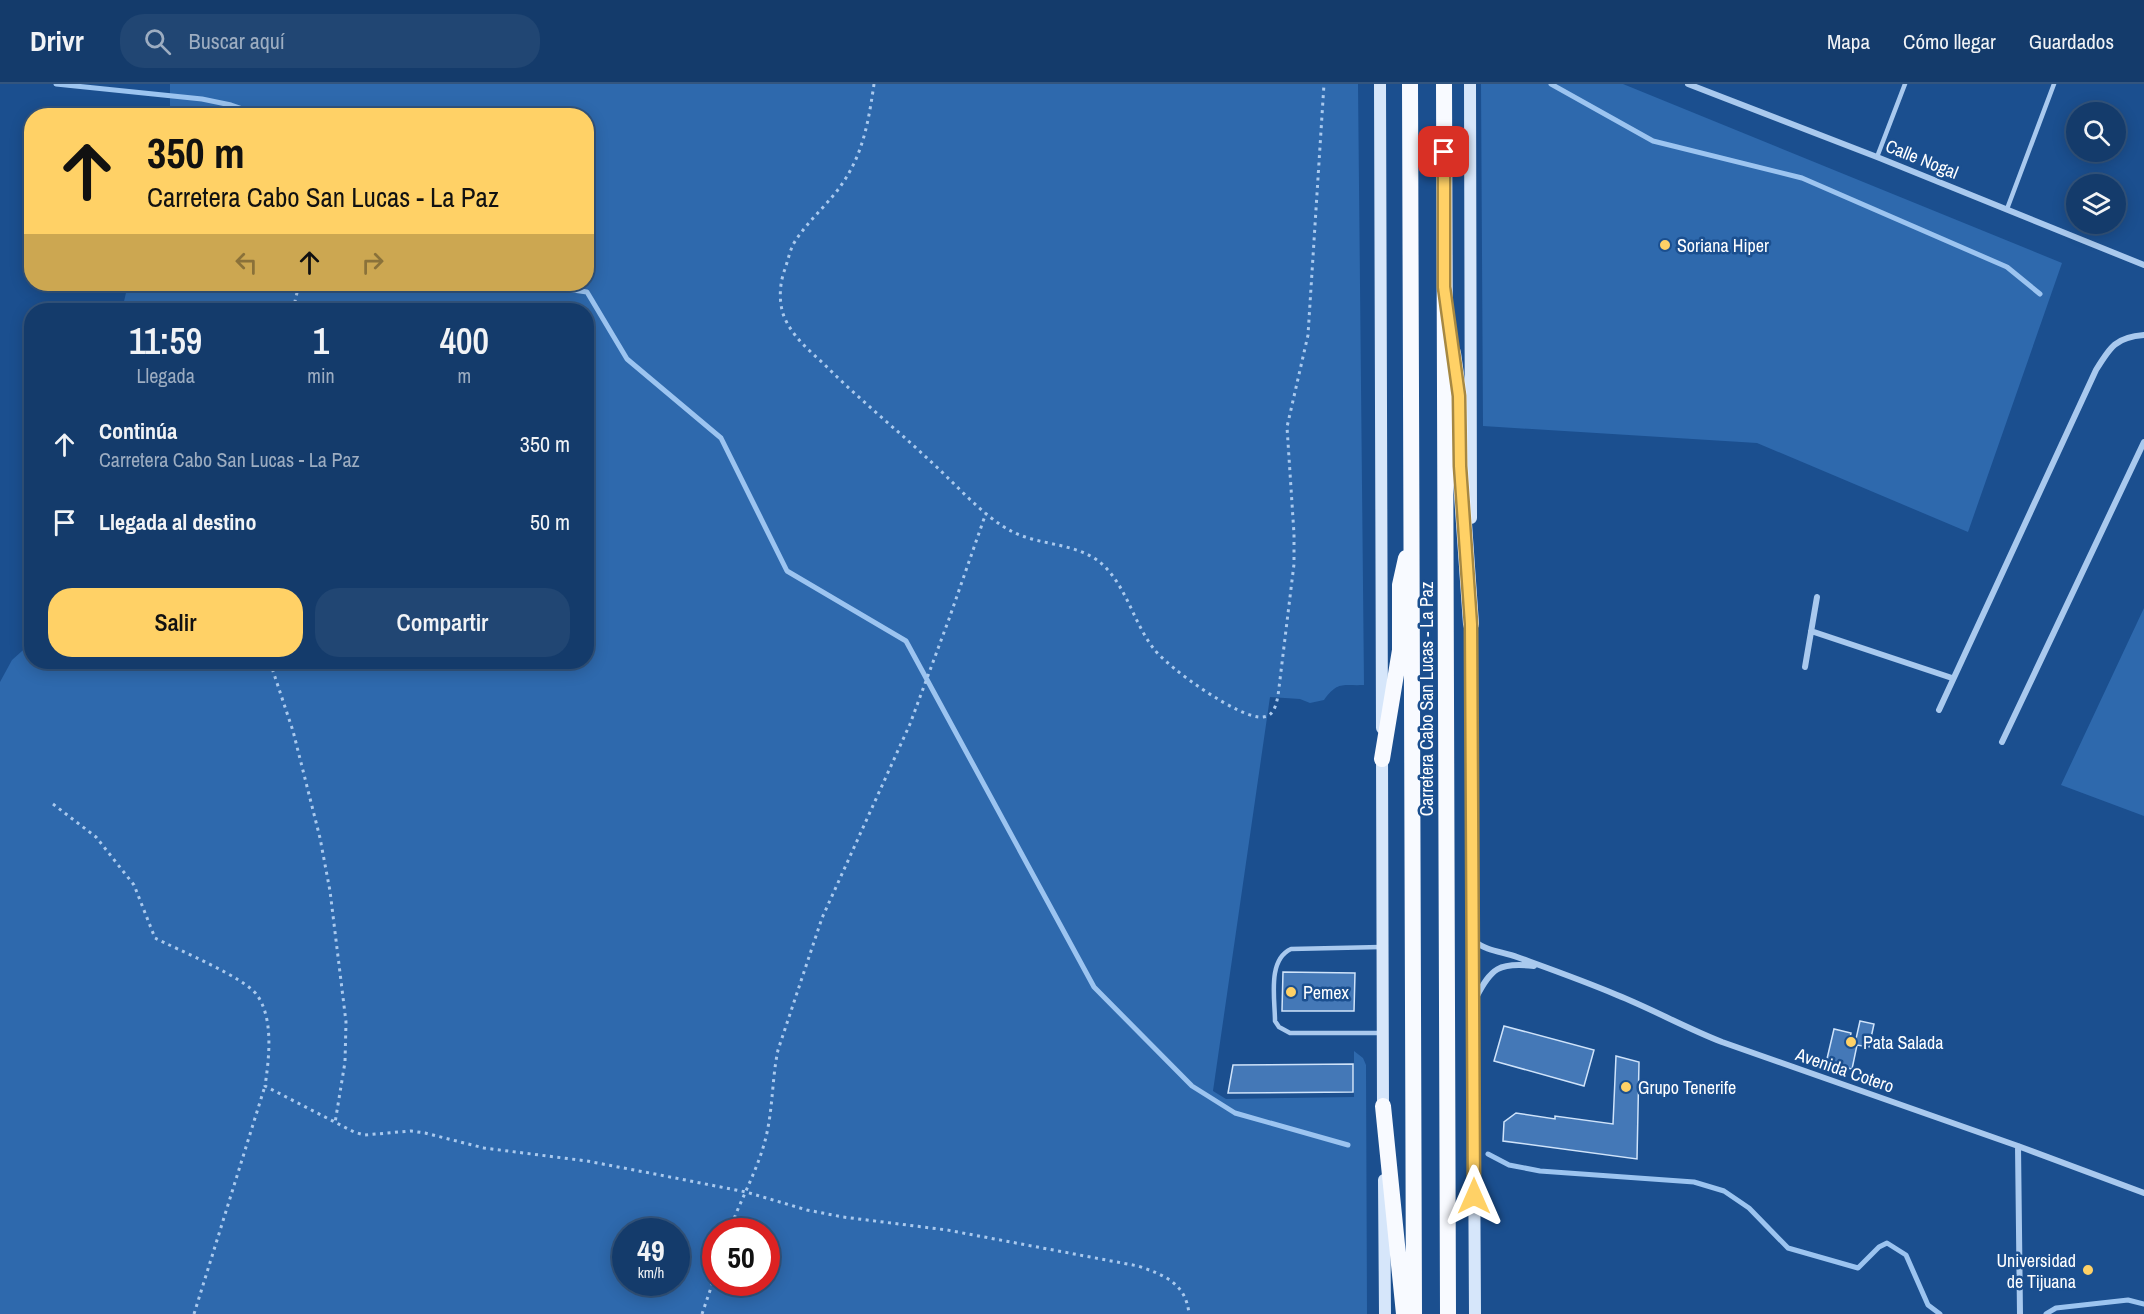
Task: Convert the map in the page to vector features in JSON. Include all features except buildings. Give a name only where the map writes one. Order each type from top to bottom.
[{"type":"highway","name":"Carretera Cabo San Lucas - La Paz","points":[[1410,84],[1414,1314]]},
{"type":"highway","name":"Carretera Cabo San Lucas - La Paz","points":[[1444,84],[1448,1314]]},
{"type":"highway","points":[[1444,287],[1459,396],[1460,466],[1471,624]]},
{"type":"highway","points":[[1382,759],[1400,650],[1400,585],[1413,528]]},
{"type":"highway","points":[[1383,1106],[1404,1314]]},
{"type":"main road","points":[[1380,84],[1385,1314]]},
{"type":"main road","points":[[1470,84],[1475,1314]]},
{"type":"street","name":"Calle Nogal","points":[[1693,85],[2144,265]]},
{"type":"street","points":[[1939,710],[2096,370],[2113,346],[2126,336],[2144,335]]},
{"type":"street","points":[[2002,742],[2144,442]]},
{"type":"street","points":[[1805,667],[1817,597]]},
{"type":"street","points":[[1811,631],[1952,678]]},
{"type":"street","name":"Avenida Cotero","points":[[1473,933],[1475,941],[1481,945],[1616,994],[1694,1032],[2018,1146],[2144,1193]]},
{"type":"street","points":[[1473,1003],[1486,978],[1494,971],[1515,965],[1540,967]]},
{"type":"street","points":[[2018,1146],[2020,1314]]},
{"type":"lane","points":[[1877,157],[1905,84]]},
{"type":"lane","points":[[2007,209],[2054,84]]},
{"type":"lane","points":[[1383,947],[1291,949],[1283,952],[1278,959],[1275,972],[1275,1021],[1284,1031],[1383,1033]]},
{"type":"path","points":[[874,84],[865,140],[845,180],[803,229],[793,245],[783,274],[780,292],[785,321],[796,336],[863,402],[986,512],[1012,532],[1090,556],[1107,568],[1155,651],[1182,675],[1236,710],[1262,718],[1270,715],[1275,709],[1294,564],[1287,427],[1308,335],[1324,84]]},
{"type":"path","points":[[735,1218],[766,1134],[773,1072],[778,1050],[822,918],[910,724],[950,619],[986,512]]},
{"type":"path","points":[[272,669],[293,731],[320,838],[330,891],[346,1022],[345,1062],[335,1123]]},
{"type":"path","points":[[53,804],[96,837],[134,885],[155,938],[244,983],[258,996],[267,1023],[270,1052],[265,1086],[194,1314]]},
{"type":"path","points":[[265,1086],[335,1123],[364,1135],[411,1131],[484,1148],[587,1161],[746,1192],[807,1210],[843,1217],[947,1230],[1138,1266],[1161,1274],[1176,1284],[1188,1302],[1189,1314]]},
{"type":"path","points":[[702,1314],[708,1296]]},
{"type":"shaded area","points":[[170,84],[1358,84],[1364,685],[1337,687],[1324,700],[1310,703],[1300,699],[1270,697],[1213,1091],[1226,1099],[1354,1097],[1354,1051],[1363,1058],[1366,1065],[1367,1314],[0,1314],[0,682],[12,660],[24,649],[24,669],[594,669],[594,303],[124,303],[126,291],[594,291],[594,108],[170,108]]},
{"type":"shaded area","points":[[1481,84],[1623,84],[2062,263],[1968,532],[1757,443],[1483,426]]},
{"type":"shaded area","points":[[2144,608],[2144,816],[2061,785]]},
{"type":"waterway","points":[[56,84],[202,99],[240,108]]},
{"type":"waterway","points":[[1551,84],[1653,141],[1802,178],[2007,267],[2040,294]]},
{"type":"waterway","points":[[580,291],[587,292],[594,303]]},
{"type":"waterway","points":[[594,304],[627,359],[721,438],[787,571],[906,641],[1094,987],[1192,1086],[1235,1113],[1348,1145]]},
{"type":"waterway","points":[[1488,1154],[1509,1165],[1540,1171],[1694,1182],[1724,1191],[1749,1208],[1788,1248],[1858,1268],[1879,1247],[1887,1243],[1906,1255],[1928,1305],[1940,1314]]},
{"type":"waterway","points":[[2046,1314],[2056,1308],[2128,1300],[2144,1304]]},
{"type":"place","name":"Soriana Hiper","points":[[1665,245]]},
{"type":"place","name":"Pemex","points":[[1291,992]]},
{"type":"place","name":"Pata Salada","points":[[1851,1042]]},
{"type":"place","name":"Grupo Tenerife","points":[[1626,1087]]},
{"type":"place","name":"Universidad de Tijuana","points":[[2088,1270]]},
{"type":"route","points":[[1444,152],[1444,287],[1459,396],[1460,466],[1471,624],[1474,1196]]}]
